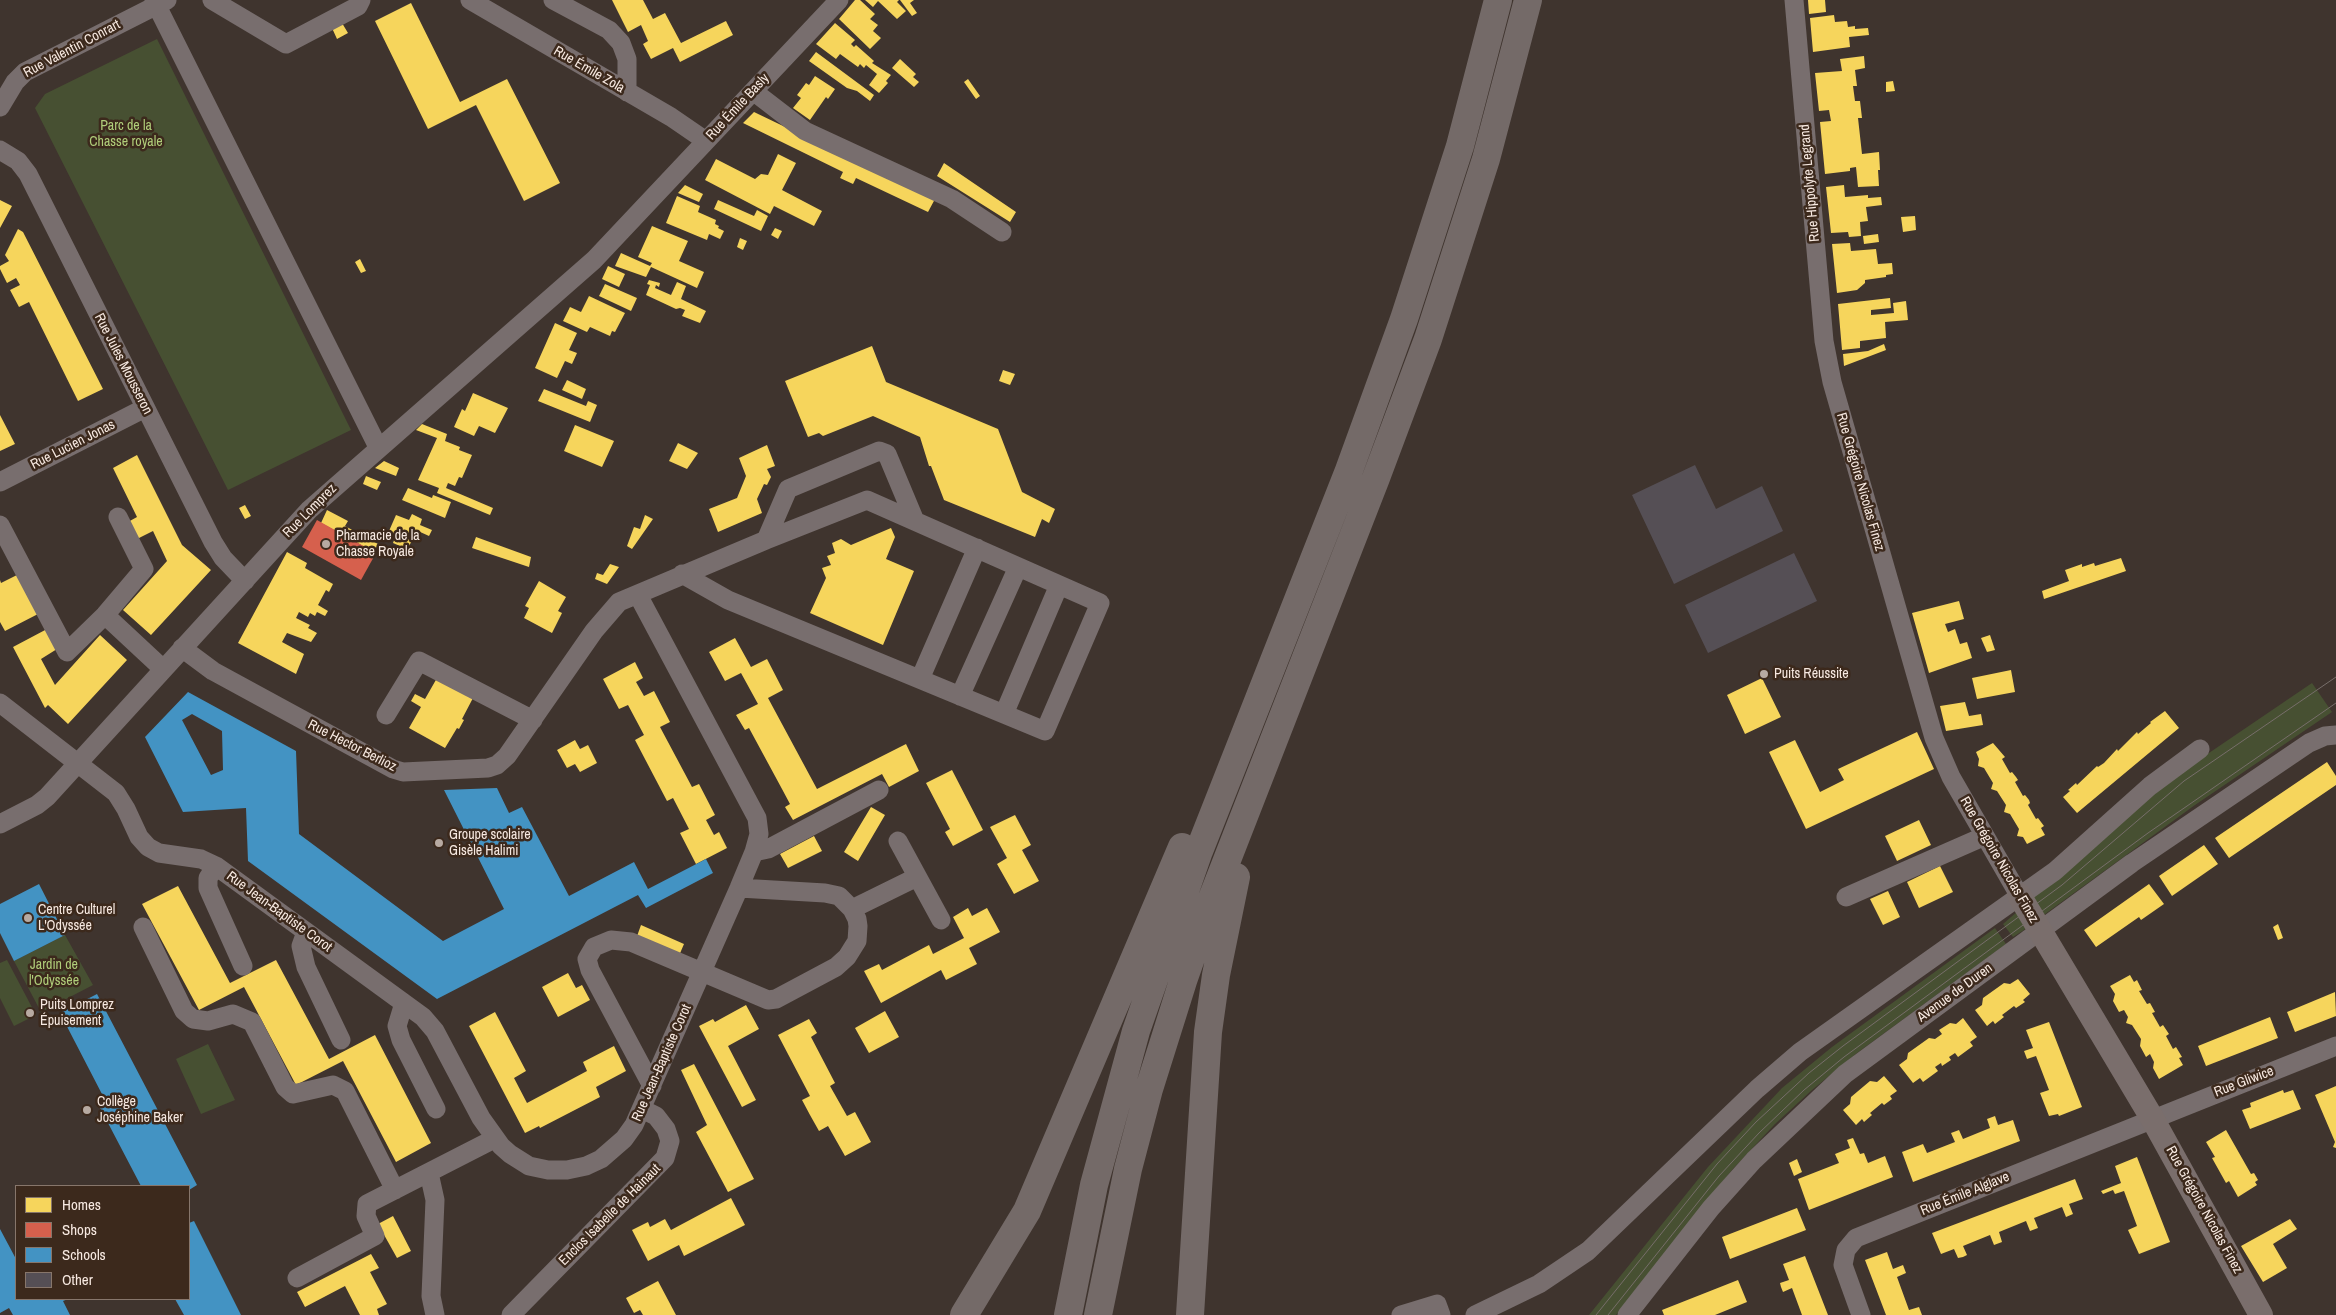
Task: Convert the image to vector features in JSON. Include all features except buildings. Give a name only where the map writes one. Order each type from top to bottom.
[{"type":"highway","points":[[1068,1315],[1094,1184],[1136,1031],[1199,851],[1348,473],[1416,283],[1460,146],[1498,0]]},
{"type":"highway","points":[[1098,1315],[1120,1200],[1149,1089],[1189,965],[1252,795],[1373,487],[1437,312],[1486,159],[1528,0]]},
{"type":"highway","points":[[964,1315],[1021,1222],[1212,777],[1258,699]]},
{"type":"highway","points":[[1190,1315],[1204,1085],[1211,1007],[1226,919],[1239,867],[1252,795]]},
{"type":"main road","name":"Rue Grégoire Nicolas Finez","points":[[2019,895],[2152,1118],[2261,1315]]},
{"type":"street","points":[[212,0],[286,44],[358,6],[361,0]]},
{"type":"street","name":"Rue Émile Zola","points":[[470,0],[671,117],[706,141]]},
{"type":"street","points":[[553,0],[609,30],[621,43],[627,59],[627,92]]},
{"type":"street","name":"Rue Émile Basly","points":[[638,214],[839,0]]},
{"type":"street","name":"Rue Hippolyte Legrand","points":[[1794,0],[1824,341],[1828,366]]},
{"type":"street","points":[[159,2],[378,447]]},
{"type":"street","name":"Rue Valentin Conrart","points":[[0,107],[14,82],[25,72],[159,2]]},
{"type":"street","points":[[753,91],[805,131],[952,199],[1002,232]]},
{"type":"street","name":"Rue Jules Mousseron","points":[[0,150],[18,162],[28,174],[217,550],[245,581]]},
{"type":"street","name":"Rue Lomprez","points":[[0,824],[42,801],[309,510],[378,447],[582,271],[638,214]]},
{"type":"street","name":"Rue Grégoire Nicolas Finez","points":[[1828,366],[1932,730],[1951,777],[2019,895]]},
{"type":"street","name":"Rue Lucien Jonas","points":[[0,482],[145,408]]},
{"type":"street","points":[[766,540],[788,489],[879,451],[887,454],[915,521]]},
{"type":"street","name":"Rue Hector Berlioz","points":[[182,648],[213,671],[398,771],[488,768],[497,765],[507,756],[607,614],[619,602],[682,574],[867,500],[1100,603],[1045,731],[1004,714]]},
{"type":"street","points":[[0,524],[67,652],[105,615],[144,569],[118,517]]},
{"type":"street","points":[[920,679],[977,548]]},
{"type":"street","points":[[960,696],[1018,567]]},
{"type":"street","points":[[682,574],[728,600],[1004,714],[1059,585]]},
{"type":"street","name":"Rue Jean-Baptiste Corot","points":[[76,764],[120,798],[136,832],[148,848],[159,853],[201,859],[216,866],[404,1002],[428,1022],[494,1139],[510,1154],[529,1166],[548,1170],[576,1169],[601,1159],[630,1132],[642,1109],[739,888],[754,852],[759,834],[757,818],[638,595]]},
{"type":"street","points":[[105,615],[163,669]]},
{"type":"street","points":[[386,715],[419,661],[534,720]]},
{"type":"street","points":[[0,703],[76,764]]},
{"type":"street","name":"Avenue de Duren","points":[[1627,1315],[1725,1192],[1754,1160],[1810,1105],[1876,1050],[2132,863],[2309,743],[2325,736],[2336,736]]},
{"type":"street","points":[[1475,1315],[1539,1284],[1580,1257],[1616,1226],[1757,1089],[1800,1052],[2065,863],[2150,786],[2200,749]]},
{"type":"street","points":[[754,852],[768,850],[880,790]]},
{"type":"street","points":[[1846,898],[1985,836]]},
{"type":"street","points":[[898,841],[941,920]]},
{"type":"street","points":[[216,866],[208,878],[208,888],[243,966]]},
{"type":"street","points":[[852,909],[917,877]]},
{"type":"street","points":[[652,1086],[590,970],[588,955],[598,944],[611,940],[623,940],[761,998],[776,999],[836,967],[847,957],[856,941],[858,926],[852,909],[846,900],[833,894],[739,888]]},
{"type":"street","points":[[143,927],[184,1010],[193,1019],[208,1021],[233,1014],[252,1022],[284,1086],[293,1094],[334,1085],[344,1090],[395,1190]]},
{"type":"street","points":[[306,932],[301,946],[306,967],[342,1040]]},
{"type":"street","points":[[404,1002],[398,1015],[397,1026],[399,1033],[436,1109]]},
{"type":"street","name":"Rue Gliwice","points":[[2152,1118],[2336,1046]]},
{"type":"street","name":"Enclos Isabelle de Hainaut","points":[[510,1315],[666,1158],[670,1141],[666,1129],[656,1116],[642,1109]]},
{"type":"street","name":"Rue Émile Alglave","points":[[1861,1315],[1843,1265],[1846,1250],[1856,1238],[2152,1118]]},
{"type":"street","points":[[296,1278],[375,1236],[366,1216],[367,1204],[494,1139]]},
{"type":"street","points":[[429,1173],[435,1200],[431,1296],[435,1315]]},
{"type":"street","points":[[1401,1315],[1439,1310]]},
{"type":"green space","name":"Parc de la Chasse royale","points":[[157,39],[351,430],[228,490],[35,108],[45,94]]},
{"type":"green space","points":[[2312,683],[2332,712],[2195,805],[2041,917],[2029,898],[2178,774]]},
{"type":"green space","points":[[2018,911],[2027,928],[2013,937],[2003,924]]},
{"type":"green space","points":[[1995,928],[2006,944],[1857,1053],[1812,1090],[1775,1124],[1732,1170],[1616,1315],[1589,1315],[1708,1167],[1782,1088],[1832,1047]]},
{"type":"green space","name":"Jardin de l'Odyssée","points":[[65,935],[93,985],[41,1012],[14,961]]},
{"type":"green space","points":[[7,960],[36,1015],[14,1026],[0,998],[0,963]]},
{"type":"green space","points":[[208,1044],[235,1100],[201,1114],[176,1059]]},
{"type":"tram line","points":[[1596,1315],[1717,1164],[1756,1122],[1809,1073],[2062,885],[2184,781],[2336,677]]},
{"type":"tram line","points":[[1608,1315],[1719,1176],[1759,1133],[1804,1090],[1844,1057],[2148,833],[2336,703]]},
{"type":"place","name":"Pharmacie de la Chasse Royale","points":[[326,544]]},
{"type":"place","name":"Puits Réussite","points":[[1764,674]]},
{"type":"place","name":"Groupe scolaire Gisèle Halimi","points":[[439,843]]},
{"type":"place","name":"Centre Culturel L'Odyssée","points":[[28,918]]},
{"type":"place","name":"Puits Lomprez Épuisement","points":[[30,1013]]},
{"type":"place","name":"Collège Joséphine Baker","points":[[87,1110]]}]
